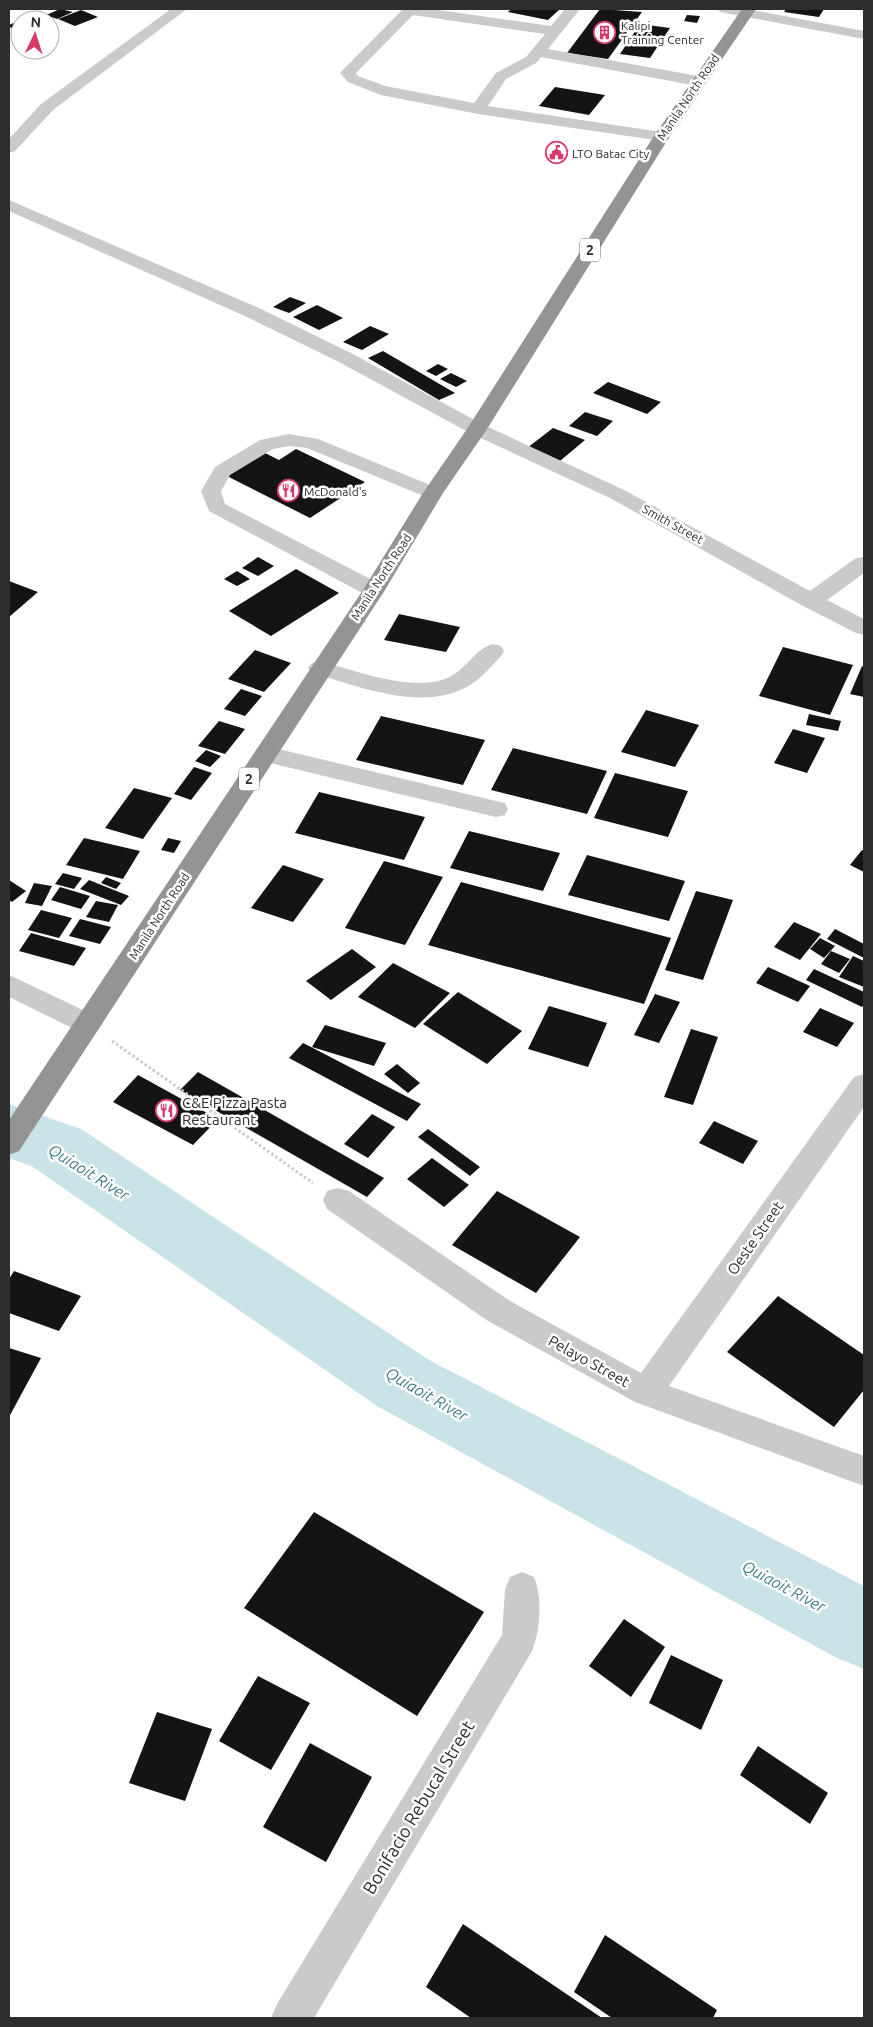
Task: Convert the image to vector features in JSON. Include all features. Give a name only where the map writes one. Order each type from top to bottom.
[{"type":"highway","name":"Manila North Road","points":[[9,1143],[266,754],[320,668],[374,590],[433,493],[477,429],[698,80],[748,10]]},
{"type":"street","points":[[9,148],[47,107],[180,9]]},
{"type":"street","points":[[555,31],[410,9],[348,73],[353,79],[381,90],[478,109],[662,136]]},
{"type":"street","points":[[478,109],[501,76],[531,60],[573,9]]},
{"type":"street","points":[[725,9],[748,10],[864,35]]},
{"type":"street","points":[[538,52],[698,80]]},
{"type":"street","name":"Smith Street","points":[[9,205],[254,313],[344,357],[477,429],[617,494],[811,601],[864,628]]},
{"type":"street","points":[[374,590],[216,507],[211,491],[222,472],[268,444],[289,440],[311,443],[433,493]]},
{"type":"street","points":[[811,601],[864,563]]},
{"type":"street","points":[[320,668],[409,690],[435,690],[459,682],[494,651]]},
{"type":"street","points":[[266,754],[496,809]]},
{"type":"street","points":[[9,985],[88,1024]]},
{"type":"street","name":"Oeste Street","points":[[646,1392],[864,1085]]},
{"type":"street","name":"Pelayo Street","points":[[338,1200],[499,1311],[646,1392],[864,1471]]},
{"type":"street","name":"Bonifacio Rebucal Street","points":[[290,2018],[519,1639],[522,1589]]},
{"type":"path","points":[[88,1024],[338,1200]]},
{"type":"building","points":[[60,9],[73,12],[60,18],[60,10],[58,10]]},
{"type":"building","points":[[511,9],[560,9],[548,20],[508,12]]},
{"type":"building","name":"Kalipi Training Center","points":[[600,9],[642,12],[608,59],[567,53]]},
{"type":"building","points":[[786,9],[824,9],[819,17],[784,12]]},
{"type":"building","points":[[81,10],[98,17],[75,26],[60,18]]},
{"type":"building","points":[[687,15],[700,16],[697,23],[684,21]]},
{"type":"building","points":[[640,24],[670,28],[650,58],[620,54]]},
{"type":"building","points":[[555,87],[605,95],[589,115],[539,106]]},
{"type":"building","points":[[290,297],[306,303],[289,313],[273,307]]},
{"type":"building","points":[[317,305],[343,318],[319,330],[293,317]]},
{"type":"building","points":[[370,326],[389,334],[362,350],[343,342]]},
{"type":"building","points":[[383,351],[455,393],[439,400],[368,358]]},
{"type":"building","points":[[438,364],[448,369],[436,376],[426,371]]},
{"type":"building","points":[[451,373],[467,381],[456,387],[440,379]]},
{"type":"building","points":[[608,382],[661,402],[647,414],[593,393]]},
{"type":"building","points":[[585,412],[613,421],[597,436],[569,426]]},
{"type":"building","points":[[553,428],[585,440],[560,461],[527,448]]},
{"type":"building","points":[[296,449],[365,482],[310,518],[223,474],[261,451],[279,460]]},
{"type":"building","points":[[258,557],[274,566],[258,576],[242,568]]},
{"type":"building","points":[[296,569],[339,593],[271,636],[229,611]]},
{"type":"building","points":[[237,571],[250,579],[237,586],[224,579]]},
{"type":"building","points":[[9,581],[38,592],[9,617]]},
{"type":"building","points":[[399,614],[460,627],[446,652],[384,640]]},
{"type":"building","points":[[783,647],[853,665],[830,715],[759,696]]},
{"type":"building","points":[[255,650],[291,663],[264,692],[228,679]]},
{"type":"building","points":[[862,666],[864,667],[864,697],[850,694]]},
{"type":"building","points":[[241,689],[262,696],[245,716],[224,709]]},
{"type":"building","points":[[646,710],[699,725],[675,767],[621,752]]},
{"type":"building","points":[[809,714],[841,721],[838,731],[806,725]]},
{"type":"building","points":[[381,716],[485,740],[463,785],[356,760]]},
{"type":"building","points":[[219,721],[245,729],[225,754],[198,746]]},
{"type":"building","points":[[793,729],[825,738],[807,773],[774,763]]},
{"type":"building","points":[[513,748],[607,771],[587,814],[491,790]]},
{"type":"building","points":[[206,750],[221,756],[210,767],[195,761]]},
{"type":"building","points":[[194,767],[212,773],[191,800],[174,794]]},
{"type":"building","points":[[615,773],[688,791],[668,837],[594,818]]},
{"type":"building","points":[[134,788],[172,798],[143,839],[105,828]]},
{"type":"building","points":[[319,792],[425,817],[404,860],[295,833]]},
{"type":"building","points":[[469,831],[560,853],[543,891],[450,868]]},
{"type":"building","points":[[84,838],[140,851],[123,879],[66,865]]},
{"type":"building","points":[[168,838],[181,841],[174,853],[161,850]]},
{"type":"building","points":[[862,850],[864,851],[864,872],[850,865]]},
{"type":"building","points":[[587,855],[685,881],[669,921],[568,895]]},
{"type":"building","points":[[384,861],[443,877],[405,945],[345,928]]},
{"type":"building","points":[[283,865],[324,879],[293,922],[251,908]]},
{"type":"building","points":[[63,873],[82,878],[74,889],[55,884]]},
{"type":"building","points":[[106,877],[121,883],[116,889],[101,883]]},
{"type":"building","points":[[9,880],[26,891],[12,902],[9,900]]},
{"type":"building","points":[[89,880],[129,896],[121,905],[80,889]]},
{"type":"building","points":[[461,882],[671,938],[644,1004],[428,945]]},
{"type":"building","points":[[34,883],[52,886],[42,906],[25,903]]},
{"type":"building","points":[[60,887],[90,896],[81,909],[51,900]]},
{"type":"building","points":[[696,891],[733,900],[703,980],[665,970]]},
{"type":"building","points":[[96,901],[118,905],[109,922],[86,917]]},
{"type":"building","points":[[41,910],[72,918],[59,938],[28,930]]},
{"type":"building","points":[[80,919],[111,927],[100,944],[69,936]]},
{"type":"building","points":[[794,922],[821,934],[800,960],[774,947]]},
{"type":"building","points":[[835,929],[864,944],[864,958],[827,939]]},
{"type":"building","points":[[31,933],[86,948],[74,966],[19,951]]},
{"type":"building","points":[[820,938],[835,946],[824,958],[810,949]]},
{"type":"building","points":[[352,949],[376,967],[331,1000],[306,981]]},
{"type":"building","points":[[831,951],[850,959],[839,973],[821,964]]},
{"type":"building","points":[[853,956],[864,961],[864,987],[839,977]]},
{"type":"building","points":[[393,963],[450,993],[415,1028],[358,997]]},
{"type":"building","points":[[768,967],[810,986],[798,1002],[756,983]]},
{"type":"building","points":[[814,969],[864,992],[864,1004],[862,1007],[806,980]]},
{"type":"building","points":[[458,992],[522,1031],[487,1064],[423,1024]]},
{"type":"building","points":[[655,994],[680,1002],[659,1043],[634,1035]]},
{"type":"building","points":[[549,1006],[607,1023],[588,1067],[528,1049]]},
{"type":"building","points":[[820,1008],[854,1023],[837,1047],[803,1032]]},
{"type":"building","points":[[325,1025],[386,1043],[374,1066],[312,1047]]},
{"type":"building","points":[[691,1029],[718,1037],[693,1105],[664,1097]]},
{"type":"building","points":[[303,1043],[421,1104],[407,1121],[289,1058]]},
{"type":"building","points":[[397,1064],[420,1083],[408,1093],[384,1074]]},
{"type":"building","points":[[198,1072],[384,1178],[367,1197],[180,1090]]},
{"type":"building","name":"C&E Pizza Pasta Restaurant","points":[[138,1075],[218,1119],[193,1145],[113,1102]]},
{"type":"building","points":[[372,1114],[395,1127],[368,1158],[344,1144]]},
{"type":"building","points":[[714,1121],[758,1141],[743,1164],[699,1143]]},
{"type":"building","points":[[428,1129],[480,1167],[470,1176],[418,1137]]},
{"type":"building","points":[[432,1158],[469,1185],[444,1207],[407,1179]]},
{"type":"building","points":[[497,1191],[580,1237],[536,1293],[452,1245]]},
{"type":"building","points":[[14,1271],[81,1296],[59,1331],[9,1313],[9,1279]]},
{"type":"building","points":[[778,1296],[864,1355],[864,1390],[834,1427],[727,1352]]},
{"type":"building","points":[[9,1348],[41,1358],[9,1417]]},
{"type":"building","points":[[314,1512],[484,1612],[417,1716],[244,1608]]},
{"type":"building","points":[[624,1619],[665,1647],[631,1697],[589,1666]]},
{"type":"building","points":[[671,1655],[723,1680],[701,1730],[649,1703]]},
{"type":"building","points":[[258,1676],[310,1703],[271,1770],[219,1741]]},
{"type":"building","points":[[157,1712],[212,1729],[185,1801],[129,1783]]},
{"type":"building","points":[[310,1743],[372,1777],[326,1862],[263,1827]]},
{"type":"building","points":[[758,1746],[828,1793],[810,1824],[740,1775]]},
{"type":"building","points":[[463,1924],[602,2018],[471,2018],[426,1987]]},
{"type":"building","points":[[605,1935],[717,2010],[713,2018],[612,2018],[574,1992]]},
{"type":"waterway","name":"Quiaoit River","points":[[9,1131],[57,1148],[403,1383],[864,1629]]},
{"type":"place","name":"Kalipi Training Center","points":[[605,32]]},
{"type":"place","name":"LTO Batac City","points":[[556,153]]},
{"type":"place","name":"McDonald's","points":[[288,491]]},
{"type":"place","name":"C&E Pizza Pasta Restaurant","points":[[166,1111]]}]
